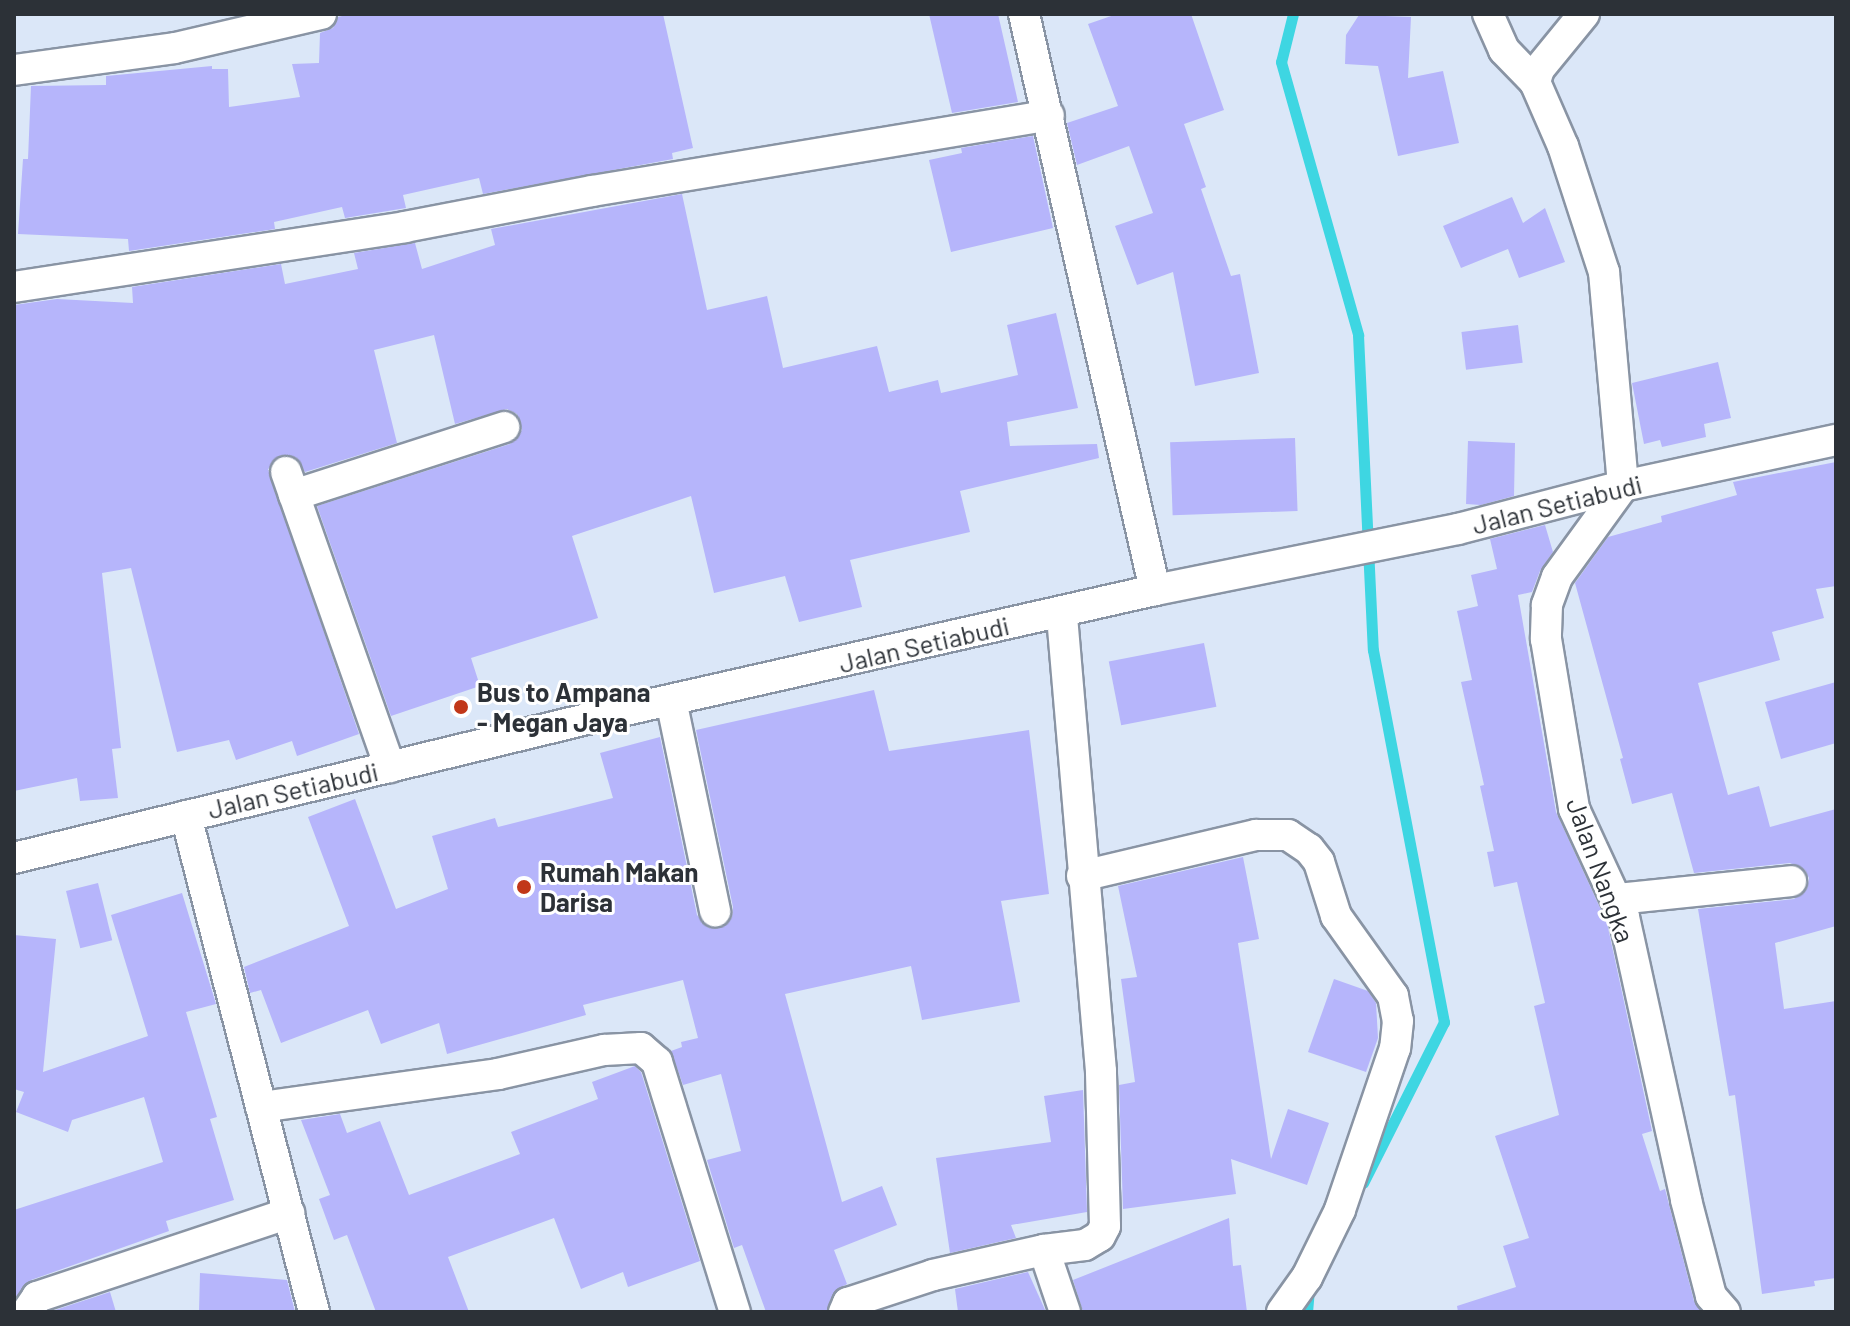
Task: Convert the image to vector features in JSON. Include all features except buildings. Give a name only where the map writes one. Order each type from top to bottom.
[{"type":"street","points":[[14,70],[175,48],[321,14]]},
{"type":"street","points":[[1024,14],[1155,590]]},
{"type":"street","points":[[1488,14],[1504,50],[1535,82],[1563,146],[1604,272],[1623,486]]},
{"type":"street","points":[[1535,82],[1539,69],[1584,14]]},
{"type":"street","points":[[14,287],[405,227],[592,191],[1049,115]]},
{"type":"street","points":[[390,767],[290,484],[504,427]]},
{"type":"street","name":"Jalan Setiabudi","points":[[14,858],[671,700],[1155,590],[1458,529],[1623,486],[1836,440]]},
{"type":"street","name":"Jalan Nangka","points":[[1623,486],[1557,577],[1549,593],[1546,639],[1574,809],[1618,899],[1708,1282],[1714,1302],[1725,1312]]},
{"type":"street","points":[[844,1312],[848,1303],[933,1275],[1094,1241],[1105,1226],[1101,1071],[1062,613]]},
{"type":"street","points":[[671,700],[715,911]]},
{"type":"street","points":[[186,816],[314,1312]]},
{"type":"street","points":[[1082,876],[1256,835],[1288,835],[1309,849],[1319,862],[1336,916],[1393,996],[1398,1021],[1395,1048],[1345,1196],[1307,1277],[1282,1312]]},
{"type":"street","points":[[1618,899],[1791,881]]},
{"type":"street","points":[[261,1107],[498,1074],[604,1050],[641,1048],[657,1062],[735,1312]]},
{"type":"street","points":[[27,1312],[37,1297],[289,1213]]},
{"type":"street","points":[[1044,1250],[1065,1312]]},
{"type":"waterway","points":[[1293,14],[1281,62],[1358,335],[1373,650],[1444,1022],[1363,1183]]},
{"type":"waterway","points":[[1307,1312],[1309,1291]]},
{"type":"place","name":"Bus to Ampana - Megan Jaya","points":[[461,707]]},
{"type":"place","name":"Rumah Makan Darisa","points":[[524,887]]}]
